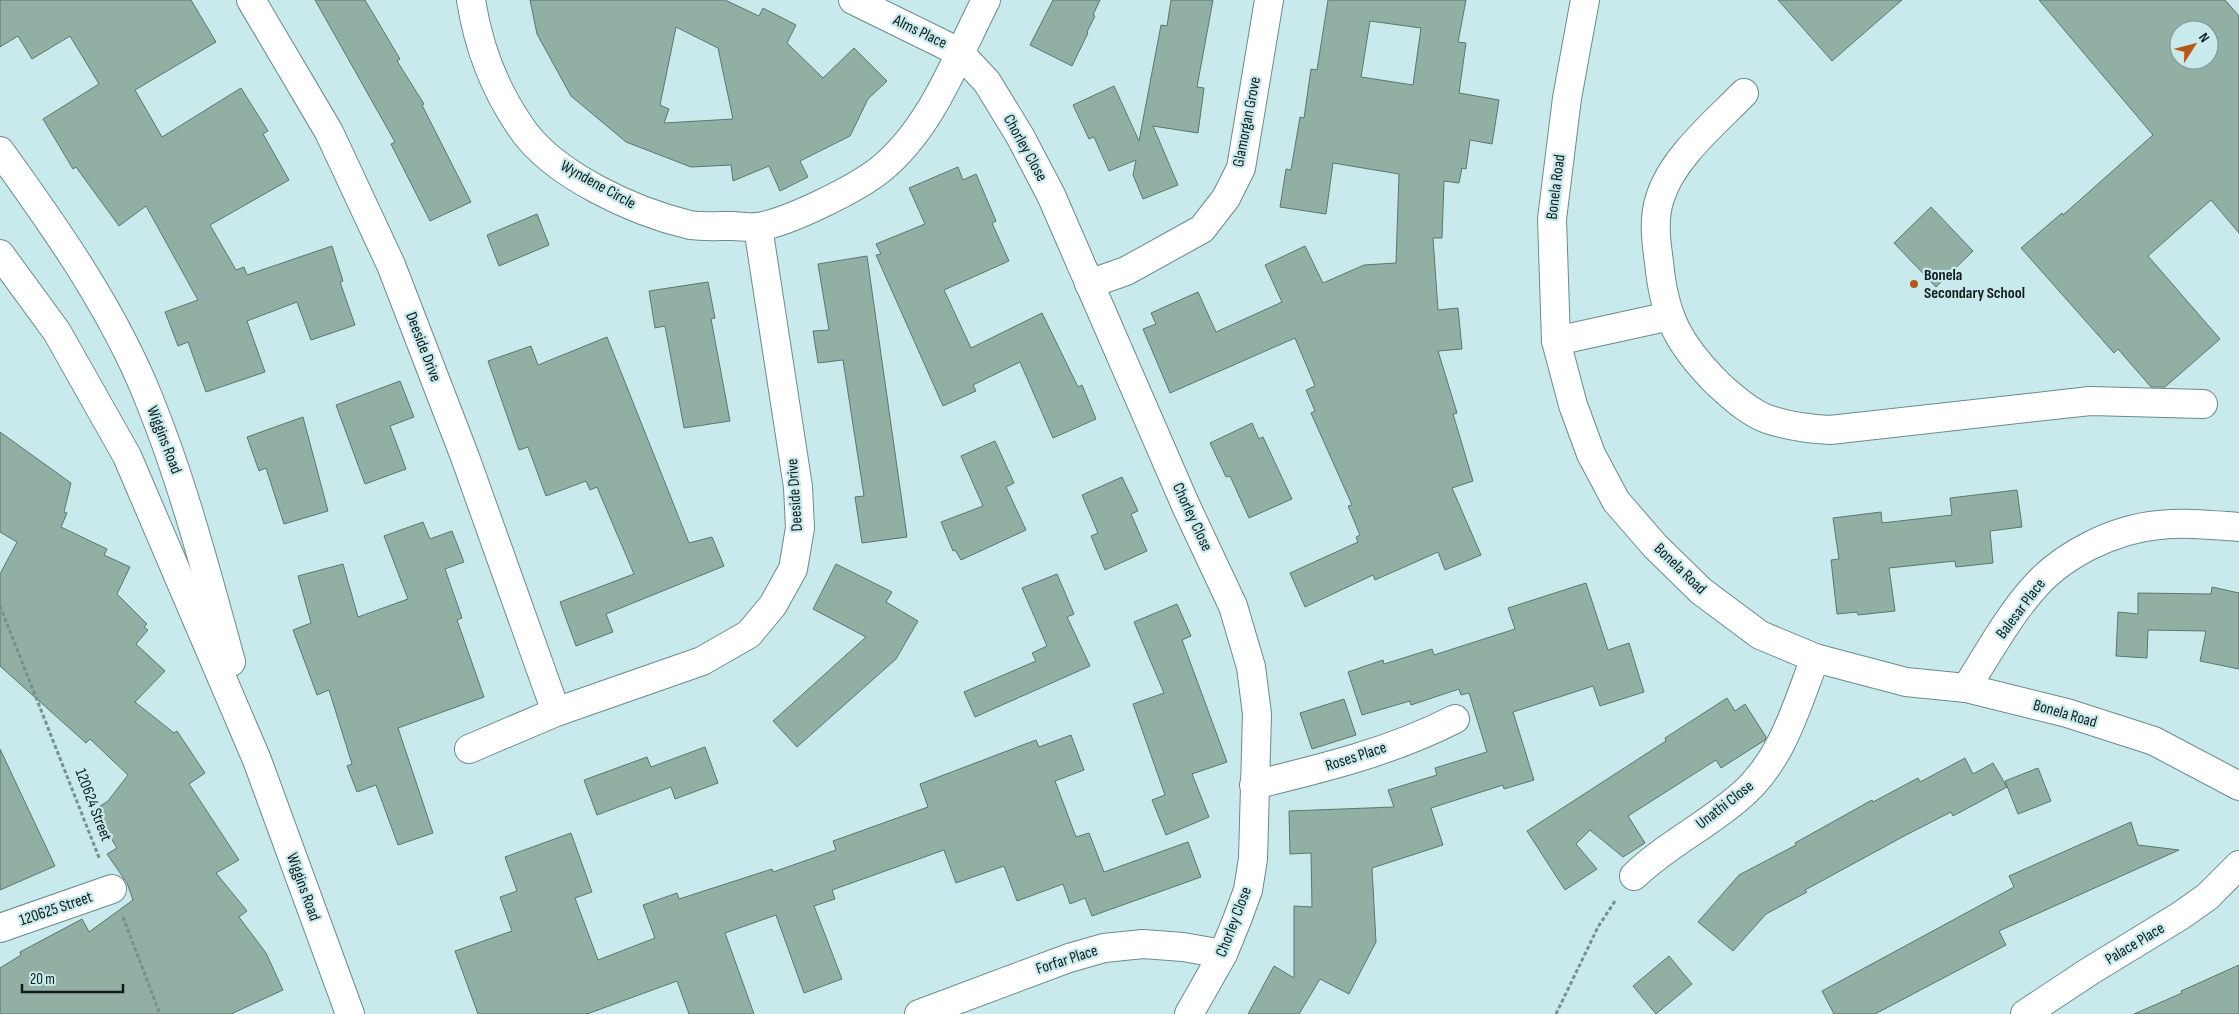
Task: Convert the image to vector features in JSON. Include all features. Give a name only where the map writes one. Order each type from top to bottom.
[{"type":"street","name":"Deeside Drive","points":[[251,0],[329,132],[391,265],[465,458],[556,712]]},
{"type":"street","name":"Wyndene Circle","points":[[471,0],[477,36],[495,80],[520,127],[543,151],[571,173],[625,203],[692,225],[758,227],[817,206],[880,169],[916,130],[943,89],[959,52],[986,0]]},
{"type":"street","name":"Alms Place","points":[[853,0],[959,52]]},
{"type":"street","name":"Glamorgan Grove","points":[[1089,284],[1126,271],[1202,229],[1226,198],[1241,168],[1269,0]]},
{"type":"street","name":"Bonela Road","points":[[1584,0],[1568,98],[1552,218],[1556,341],[1573,405],[1591,454],[1616,501],[1655,546],[1701,592],[1760,634],[1815,658],[1906,682],[1966,688],[2067,713],[2154,741],[2239,786]]},
{"type":"street","name":"Chorley Close","points":[[959,52],[987,82],[1020,136],[1050,195],[1186,506],[1233,606],[1251,667],[1257,714],[1253,859],[1248,890],[1223,954],[1190,1014]]},
{"type":"street","points":[[1744,93],[1679,161],[1668,178],[1659,199],[1656,232],[1661,284],[1670,316],[1679,338],[1694,360],[1733,398],[1765,418],[1798,428],[1830,430],[2090,401],[2203,404]]},
{"type":"street","name":"Wiggins Road","points":[[0,151],[43,211],[87,280],[140,379],[166,442],[189,510],[257,760]]},
{"type":"street","name":"Deeside Drive","points":[[469,749],[556,712],[702,661],[749,634],[773,605],[793,568],[800,528],[798,487],[758,227]]},
{"type":"street","name":"Wiggins Road","points":[[0,254],[58,332],[127,456],[257,760],[350,1014]]},
{"type":"street","points":[[1556,341],[1670,316]]},
{"type":"street","name":"Balesar Place","points":[[1966,688],[2031,590],[2051,571],[2089,547],[2132,530],[2159,525],[2202,524],[2239,527]]},
{"type":"street","name":"Unathi Close","points":[[1634,876],[1650,861],[1738,799],[1761,775],[1782,745],[1815,658]]},
{"type":"street","name":"Roses Place","points":[[1254,786],[1357,760],[1430,732],[1455,719]]},
{"type":"street","name":"Palace Place","points":[[2025,1014],[2090,971],[2180,916],[2207,897],[2239,865]]},
{"type":"street","name":"120625 Street","points":[[0,928],[112,889]]},
{"type":"street","name":"Forfar Place","points":[[919,1014],[1069,958],[1104,948],[1143,944],[1183,947],[1223,954]]},
{"type":"path","name":"120624 Street","points":[[0,606],[160,1014]]},
{"type":"path","points":[[1556,1014],[1598,927],[1634,876]]},
{"type":"building","points":[[0,0],[191,0],[216,42],[135,90],[162,137],[241,88],[268,131],[263,134],[289,180],[210,225],[236,270],[244,267],[247,275],[332,246],[343,281],[340,282],[355,325],[311,340],[297,302],[247,321],[265,372],[206,392],[188,342],[178,346],[165,312],[198,300],[146,206],[119,226],[76,167],[73,169],[43,119],[99,84],[70,36],[32,59],[18,36],[0,47]]},
{"type":"building","points":[[315,0],[365,0],[400,59],[397,61],[424,104],[422,105],[471,202],[430,221],[391,144],[395,142]]},
{"type":"building","points":[[530,0],[725,0],[759,16],[763,8],[796,25],[787,43],[823,78],[854,48],[887,81],[868,99],[850,136],[800,161],[808,177],[780,191],[769,166],[733,181],[731,165],[691,167],[626,142],[571,96],[537,34]],"holes":[[[676,27],[718,48],[733,119],[664,123],[669,109],[660,105]]]},
{"type":"building","points":[[1053,0],[1100,0],[1088,33],[1072,66],[1030,45]]},
{"type":"building","points":[[1171,0],[1213,0],[1197,87],[1204,88],[1198,133],[1153,126],[1178,185],[1143,199],[1133,175],[1136,160],[1109,171],[1094,137],[1089,139],[1073,105],[1114,86],[1139,141],[1161,25],[1167,26]]},
{"type":"building","points":[[1328,0],[1466,0],[1458,42],[1466,43],[1459,93],[1499,100],[1492,144],[1470,140],[1466,169],[1462,168],[1459,183],[1444,181],[1442,238],[1433,238],[1438,310],[1458,308],[1462,349],[1438,351],[1457,413],[1453,414],[1473,481],[1452,488],[1481,555],[1445,570],[1438,552],[1375,580],[1373,575],[1305,607],[1290,573],[1358,542],[1356,537],[1360,535],[1348,506],[1352,505],[1311,413],[1315,411],[1306,390],[1315,386],[1295,338],[1170,393],[1143,329],[1156,324],[1151,313],[1198,292],[1216,332],[1282,302],[1265,265],[1305,246],[1323,283],[1364,265],[1396,263],[1399,174],[1333,163],[1326,214],[1280,207],[1286,169],[1291,170],[1300,117],[1304,118],[1311,69],[1317,70]],"holes":[[[1370,21],[1421,28],[1413,85],[1361,77]]]},
{"type":"building","points":[[1778,0],[1902,0],[1832,61]]},
{"type":"building","points":[[2039,0],[2225,0],[2239,16],[2239,233],[2211,200],[2148,256],[2220,339],[2165,387],[2151,387],[2118,349],[2114,353],[2021,248],[2062,213],[2063,215],[2153,135]]},
{"type":"building","points":[[958,167],[963,180],[976,174],[996,221],[992,223],[1009,261],[944,290],[971,348],[1042,313],[1078,387],[1082,385],[1096,419],[1053,438],[1020,362],[973,385],[976,391],[943,406],[876,255],[881,254],[876,244],[925,224],[909,188]]},
{"type":"building","points":[[1931,207],[1973,251],[1936,287],[1894,243]]},
{"type":"building","points":[[537,214],[549,245],[499,266],[487,235]]},
{"type":"building","points":[[867,256],[907,537],[862,543],[855,497],[864,496],[843,360],[818,363],[813,331],[829,330],[818,264]]},
{"type":"building","points":[[708,282],[715,318],[711,319],[730,421],[684,428],[665,326],[655,328],[649,291]]},
{"type":"building","points":[[607,337],[689,543],[712,537],[724,566],[606,614],[613,632],[576,646],[560,602],[634,574],[597,487],[590,490],[586,481],[546,496],[528,447],[519,450],[488,361],[531,346],[538,365]]},
{"type":"building","points":[[400,381],[414,417],[390,426],[406,469],[365,484],[336,405]]},
{"type":"building","points":[[303,417],[328,511],[284,524],[266,468],[259,471],[247,437]]},
{"type":"building","points":[[1252,423],[1259,439],[1263,437],[1292,499],[1249,518],[1230,476],[1226,477],[1210,443]]},
{"type":"building","points":[[0,432],[71,483],[64,512],[67,513],[61,527],[107,549],[104,555],[130,567],[117,594],[147,624],[144,627],[148,630],[136,644],[165,671],[135,702],[174,733],[177,731],[205,773],[189,784],[239,860],[216,873],[247,911],[239,917],[266,953],[283,990],[231,1014],[0,1014],[0,968],[21,955],[20,952],[82,919],[89,932],[133,900],[127,883],[107,854],[117,848],[94,810],[108,801],[128,775],[90,739],[86,743],[0,666],[0,574],[17,542],[0,532]]},
{"type":"building","points":[[995,441],[1014,483],[1006,487],[1026,530],[961,560],[955,550],[953,551],[941,522],[983,506],[961,456]]},
{"type":"building","points":[[1122,477],[1138,511],[1131,514],[1147,551],[1105,570],[1091,536],[1098,533],[1082,495]]},
{"type":"building","points":[[2017,490],[2022,527],[1990,531],[1993,563],[1956,567],[1955,561],[1889,568],[1895,611],[1858,615],[1857,612],[1837,614],[1831,560],[1839,559],[1833,518],[1881,512],[1882,523],[1952,515],[1950,498]]},
{"type":"building","points":[[423,522],[430,539],[452,531],[464,562],[445,569],[462,618],[457,620],[484,697],[398,728],[433,833],[398,845],[376,785],[357,792],[347,766],[352,764],[329,690],[317,695],[293,630],[311,623],[298,576],[343,564],[358,617],[408,599],[384,536]]},
{"type":"building","points":[[836,564],[892,592],[886,602],[918,621],[896,659],[797,747],[773,721],[866,637],[813,609]]},
{"type":"building","points":[[1057,574],[1074,614],[1067,617],[1090,666],[975,717],[964,692],[1036,661],[1032,653],[1047,646],[1022,588]]},
{"type":"building","points":[[1586,583],[1608,650],[1629,643],[1644,692],[1600,706],[1593,686],[1513,712],[1534,780],[1504,789],[1503,785],[1431,808],[1443,845],[1372,868],[1376,942],[1349,994],[1320,979],[1299,1014],[1248,1014],[1274,966],[1294,978],[1294,906],[1312,907],[1311,853],[1290,854],[1289,811],[1394,807],[1388,790],[1437,775],[1435,768],[1487,752],[1469,693],[1461,695],[1459,689],[1411,705],[1410,701],[1362,715],[1348,672],[1383,660],[1384,664],[1432,649],[1434,655],[1515,629],[1508,608]]},
{"type":"building","points":[[2212,587],[2239,593],[2239,669],[2200,661],[2206,631],[2148,630],[2147,658],[2116,656],[2118,612],[2138,614],[2138,593],[2211,594]]},
{"type":"building","points":[[1177,604],[1191,636],[1182,640],[1227,762],[1192,774],[1209,817],[1166,835],[1152,800],[1165,795],[1133,704],[1164,693],[1134,622]]},
{"type":"building","points":[[1727,698],[1735,711],[1745,704],[1766,737],[1765,740],[1721,768],[1716,760],[1628,816],[1645,843],[1623,857],[1590,830],[1576,844],[1597,869],[1565,890],[1527,831],[1666,741],[1665,738]]},
{"type":"building","points":[[1344,699],[1356,735],[1312,749],[1300,713]]},
{"type":"building","points":[[1071,735],[1084,770],[1055,781],[1076,837],[1089,833],[1104,872],[1188,842],[1201,877],[1092,916],[1085,898],[1070,904],[1063,884],[1017,901],[1004,866],[956,883],[944,850],[832,890],[835,899],[814,906],[842,979],[804,993],[776,915],[725,933],[754,1014],[689,1014],[677,981],[587,1014],[478,1014],[455,951],[512,931],[500,897],[517,891],[505,857],[571,833],[592,892],[575,898],[598,960],[655,938],[643,905],[677,893],[679,899],[772,869],[773,872],[836,850],[833,841],[928,807],[920,784],[1036,740],[1039,747]]},
{"type":"building","points":[[705,747],[718,783],[675,799],[671,787],[597,815],[584,780],[647,757],[651,767]]},
{"type":"building","points":[[0,749],[55,866],[0,890]]},
{"type":"building","points":[[1965,758],[1973,774],[1993,763],[2007,787],[1953,816],[1951,812],[1805,890],[1807,892],[1766,914],[1733,951],[1698,922],[1739,875],[1796,845],[1795,843],[1872,800],[1873,802],[1918,778],[1920,782]]},
{"type":"building","points":[[2038,768],[2051,801],[2018,814],[2005,781]]},
{"type":"building","points":[[2131,822],[2138,845],[2179,850],[1999,931],[2006,945],[1875,1014],[1834,1014],[1822,991],[2014,887],[2009,876]]},
{"type":"building","points":[[1669,956],[1692,984],[1656,1014],[1633,986]]},
{"type":"building","points":[[2239,965],[2239,1014],[2134,1014],[2182,993],[2181,991]]},
{"type":"place","name":"Bonela Secondary School","points":[[1914,284]]}]
